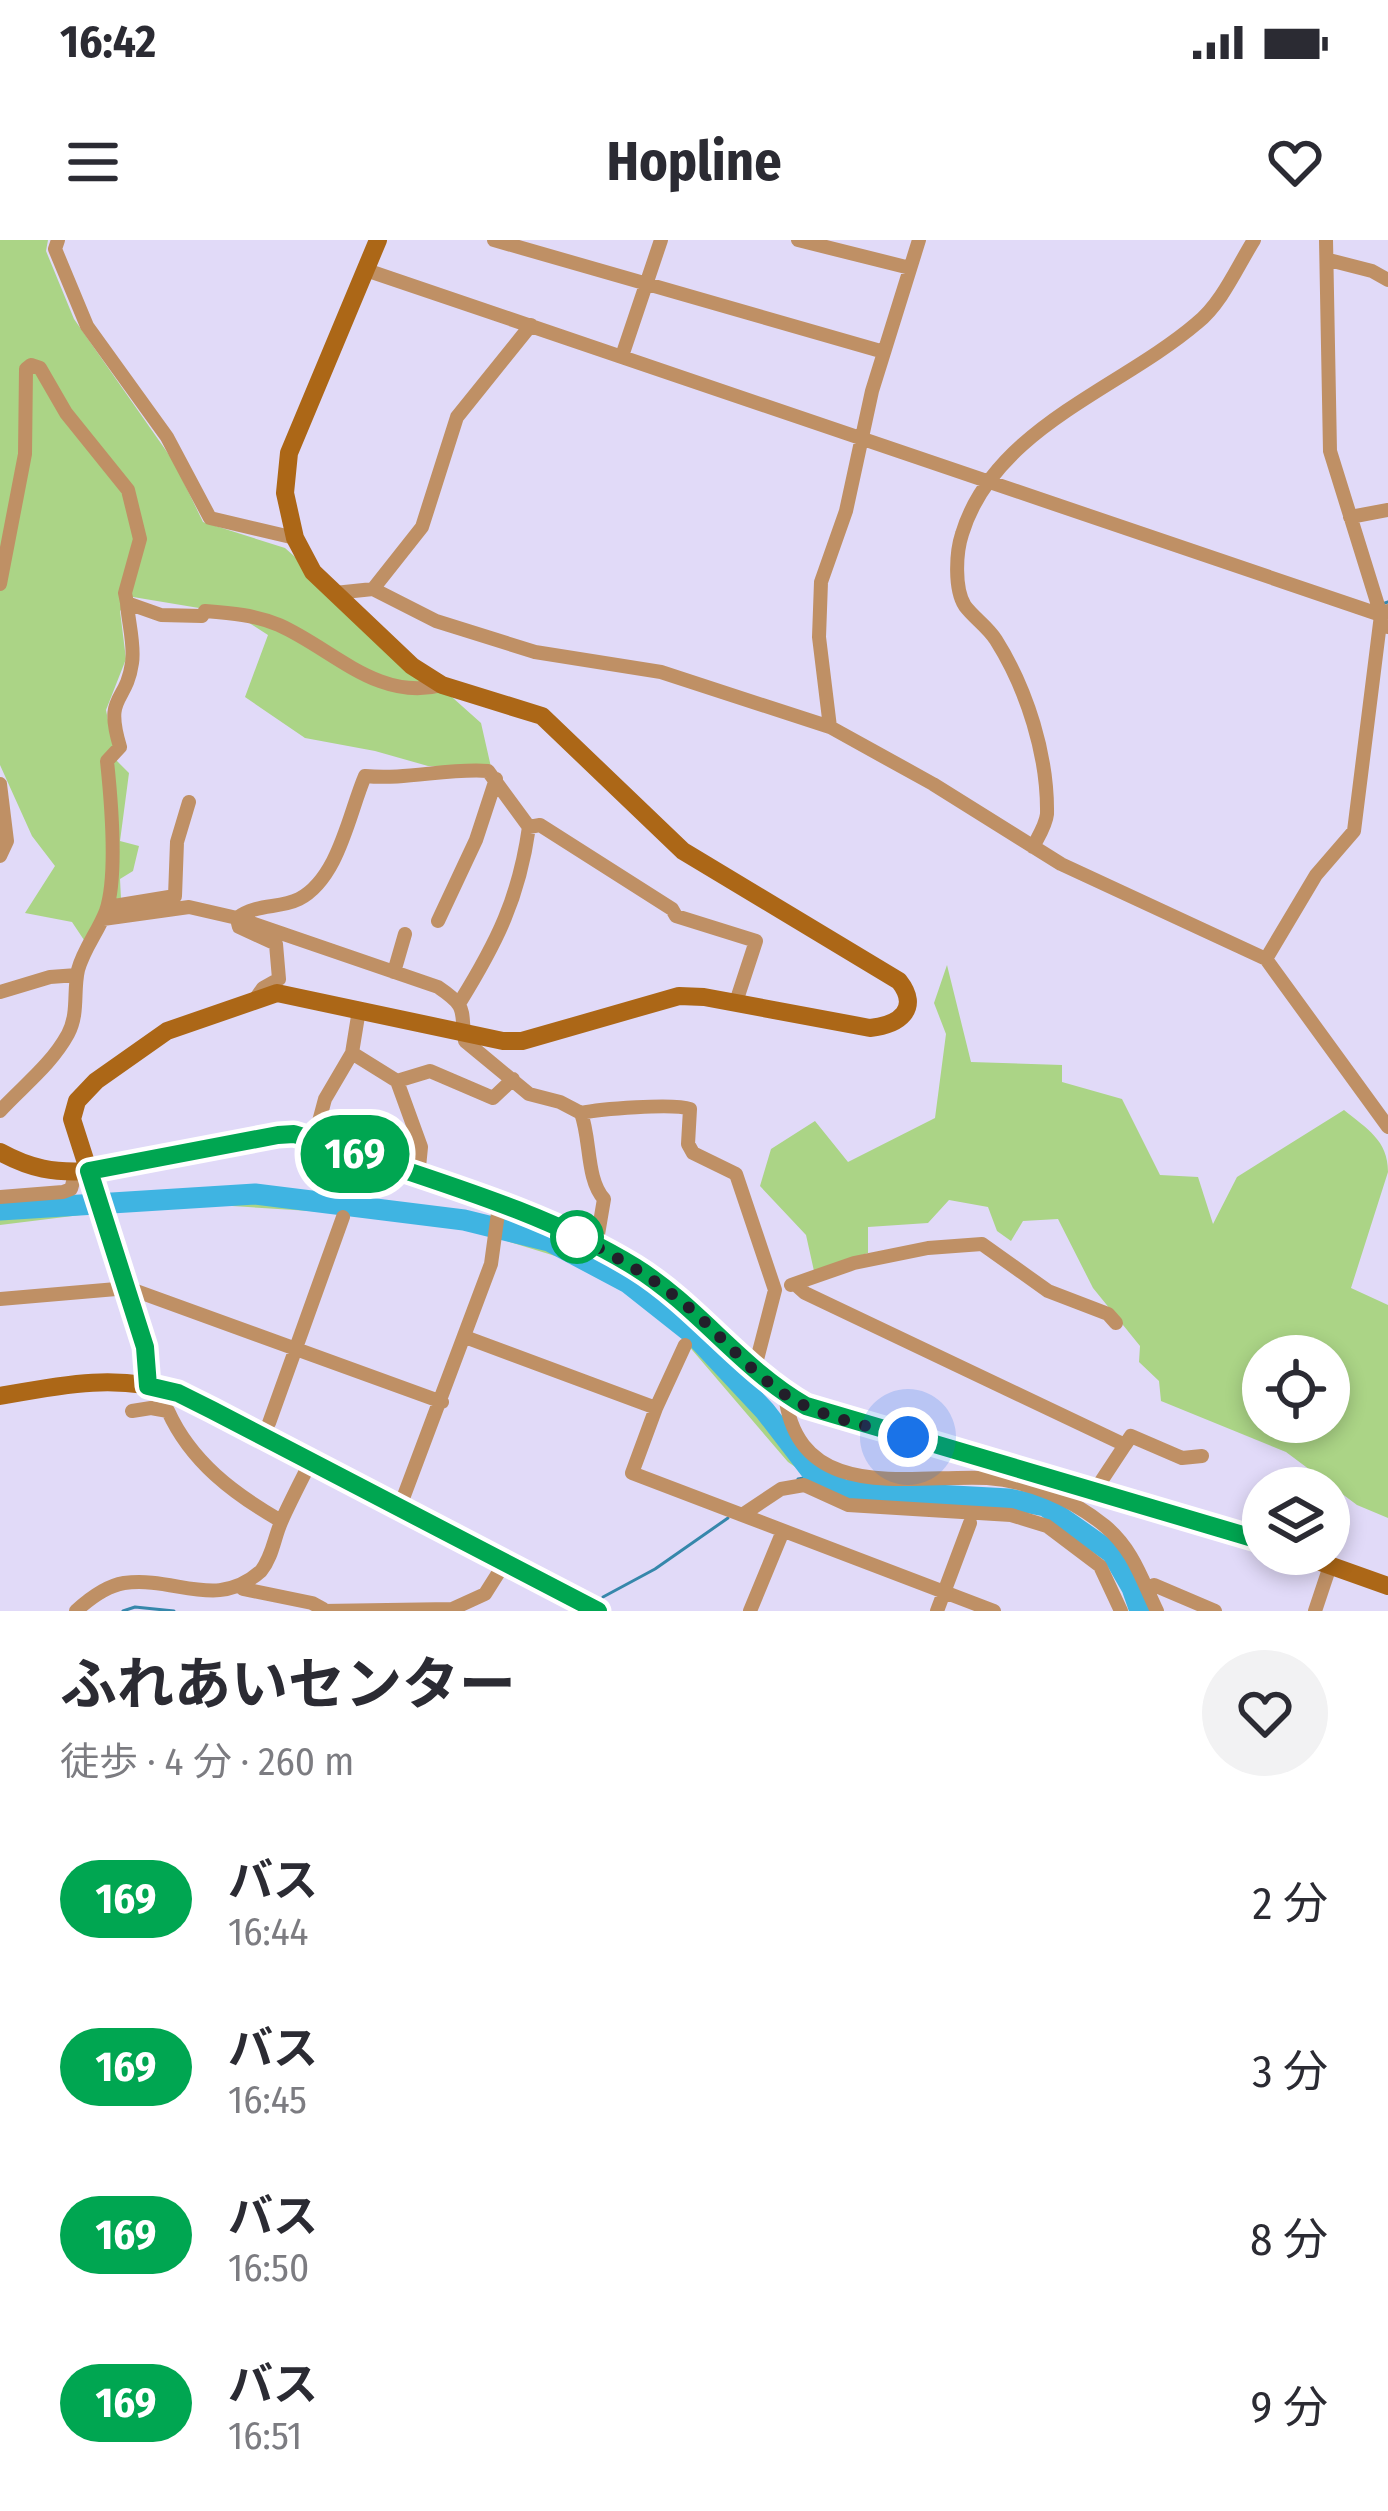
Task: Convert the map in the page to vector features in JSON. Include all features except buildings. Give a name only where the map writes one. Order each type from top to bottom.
[{"type":"street","points":[[58,240],[55,249],[87,326],[167,437],[210,518],[295,538]]},
{"type":"street","points":[[148,1386],[145,1347],[102,1203],[83,1171],[72,1119],[77,1101],[96,1082],[167,1031],[256,998],[295,994],[463,1033],[522,1041],[679,996],[870,1028],[890,1026],[906,1015],[910,1004],[898,981],[683,850],[542,716],[442,685],[412,666],[313,572],[295,538],[285,493],[289,453],[378,240]]},
{"type":"street","points":[[494,240],[884,352]]},
{"type":"street","points":[[622,356],[661,240]]},
{"type":"street","points":[[798,240],[910,268]]},
{"type":"street","points":[[830,727],[819,637],[821,583],[846,511],[884,352],[919,240]]},
{"type":"street","points":[[1033,847],[1047,818],[1037,734],[994,637],[964,604],[959,588],[960,542],[966,523],[990,481],[1025,442],[1199,322],[1253,240]]},
{"type":"street","points":[[1266,959],[1316,875],[1354,831],[1386,618],[1330,451],[1327,240]]},
{"type":"street","points":[[1329,260],[1388,280]]},
{"type":"street","points":[[367,270],[1386,618]]},
{"type":"street","points":[[373,590],[422,526],[457,417],[531,326]]},
{"type":"street","points":[[0,584],[25,454],[26,369],[31,365],[40,368],[66,413],[128,490],[140,539],[125,593],[132,663],[113,708],[120,747],[107,761],[112,809],[105,913],[87,943],[77,975],[76,1019],[46,1066],[0,1111]]},
{"type":"street","points":[[1350,517],[1388,510]]},
{"type":"street","points":[[335,593],[373,590],[436,622],[535,652],[661,672],[830,727],[1033,847],[1266,959],[1388,1127]]},
{"type":"street","points":[[127,603],[161,615],[202,616],[205,611],[250,615],[284,627],[366,678],[426,689],[442,685]]},
{"type":"street","points":[[237,918],[251,908],[296,902],[311,890],[328,869],[365,776],[488,771],[529,827],[514,903],[460,1002]]},
{"type":"street","points":[[438,922],[476,840],[496,779]]},
{"type":"street","points":[[0,784],[7,842],[0,856]]},
{"type":"street","points":[[105,913],[176,896],[177,842],[189,802]]},
{"type":"street","points":[[529,827],[539,825],[672,909],[676,916],[756,941],[736,1003]]},
{"type":"street","points":[[105,913],[189,907],[237,918],[438,987],[460,1002],[466,1018],[465,1041],[529,1094],[581,1113],[677,1104],[690,1109],[688,1144],[704,1162],[736,1174],[775,1290],[754,1372]]},
{"type":"street","points":[[237,918],[239,927],[276,944],[279,979],[256,998]]},
{"type":"street","points":[[394,972],[406,934]]},
{"type":"street","points":[[0,992],[50,977],[77,975]]},
{"type":"street","points":[[50,977],[76,1004]]},
{"type":"street","points":[[314,1140],[325,1099],[352,1053],[359,1010]]},
{"type":"street","points":[[352,1053],[397,1082],[421,1147],[418,1177]]},
{"type":"street","points":[[397,1082],[430,1072],[493,1098],[513,1079]]},
{"type":"street","points":[[581,1113],[589,1135],[595,1189],[604,1199],[596,1246]]},
{"type":"street","points":[[0,1152],[38,1170],[83,1171],[278,1135],[314,1140],[596,1246],[666,1288],[754,1372],[784,1394],[834,1416],[1242,1534]]},
{"type":"street","points":[[0,1197],[63,1192],[71,1189],[83,1171]]},
{"type":"street","points":[[399,1509],[491,1264],[498,1212]]},
{"type":"street","points":[[269,1423],[344,1217]]},
{"type":"street","points":[[775,1290],[854,1263],[928,1248],[982,1244],[1048,1291],[1108,1314],[1116,1322]]},
{"type":"street","points":[[795,1284],[805,1293],[1125,1445]]},
{"type":"street","points":[[0,1299],[128,1288],[442,1402]]},
{"type":"street","points":[[466,1337],[656,1408]]},
{"type":"street","points":[[685,1345],[632,1472],[994,1611]]},
{"type":"street","points":[[0,1396],[78,1381],[178,1393],[596,1611]]},
{"type":"street","points":[[784,1394],[786,1410],[806,1447],[841,1473],[882,1481],[986,1478],[1054,1494],[1081,1509],[1108,1528],[1136,1562],[1157,1611]]},
{"type":"street","points":[[132,1411],[168,1411],[178,1434],[221,1483],[281,1521]]},
{"type":"street","points":[[1096,1489],[1131,1436],[1182,1458],[1202,1456]]},
{"type":"street","points":[[76,1611],[120,1583],[144,1583],[209,1602],[243,1589],[270,1557],[281,1521],[311,1461]]},
{"type":"street","points":[[737,1514],[782,1489],[804,1485],[848,1505],[1011,1515],[1047,1526],[1100,1566],[1121,1611]]},
{"type":"street","points":[[937,1611],[970,1523]]},
{"type":"street","points":[[750,1611],[783,1531]]},
{"type":"street","points":[[243,1589],[312,1603],[322,1610],[452,1610],[485,1594],[504,1564]]},
{"type":"street","points":[[1350,1573],[1388,1586]]},
{"type":"street","points":[[1315,1611],[1327,1575]]},
{"type":"street","points":[[1154,1585],[1215,1611]]},
{"type":"green space","points":[[0,240],[48,240],[46,251],[74,319],[174,462],[203,522],[285,548],[481,723],[491,767],[428,766],[305,738],[245,697],[268,635],[235,614],[133,597],[120,611],[126,659],[106,710],[116,760],[129,773],[120,841],[139,846],[133,871],[120,879],[121,899],[84,940],[72,922],[25,913],[55,866],[32,836],[0,765]]},
{"type":"green space","points":[[947,965],[971,1062],[1062,1065],[1062,1082],[1122,1099],[1160,1175],[1198,1177],[1213,1224],[1237,1177],[1344,1110],[1375,1136],[1388,1172],[1351,1288],[1388,1305],[1388,1518],[1350,1500],[1350,1467],[1306,1467],[1264,1443],[1350,1443],[1350,1335],[1242,1335],[1242,1434],[1161,1401],[1159,1381],[1139,1362],[1140,1346],[1093,1288],[1058,1219],[1023,1221],[1011,1241],[997,1231],[988,1207],[949,1200],[928,1223],[868,1227],[868,1253],[814,1271],[806,1235],[760,1186],[771,1149],[815,1121],[848,1162],[935,1118],[946,1034],[934,1003]]},
{"type":"green space","points":[[251,1186],[541,1226],[656,1287],[716,1348],[802,1452],[844,1481],[1041,1500],[1087,1525],[1120,1555],[1154,1611],[1132,1611],[1132,1599],[1109,1563],[1063,1524],[1032,1511],[842,1499],[788,1462],[681,1337],[630,1294],[578,1263],[484,1234],[416,1221],[310,1211],[216,1205],[0,1225],[0,1203]]},
{"type":"waterway","points":[[0,1210],[255,1194],[464,1220],[549,1241],[628,1283],[695,1336],[765,1411],[815,1476],[844,1490],[1009,1499],[1045,1506],[1112,1553],[1140,1611]]},
{"type":"waterway","points":[[798,1479],[815,1476]]},
{"type":"waterway","points":[[603,1597],[655,1569],[728,1518]]},
{"type":"waterway","points":[[123,1611],[135,1607],[174,1611]]},
{"type":"bus line","name":"169","points":[[598,1611],[212,1410],[178,1393],[148,1386],[145,1347],[89,1171],[278,1135],[294,1134],[327,1144],[559,1228],[635,1267],[693,1311],[754,1372],[806,1406],[1242,1533]]},
{"type":"route","points":[[577,1237],[559,1228],[666,1288],[754,1372],[784,1394],[834,1416],[908,1437]]}]
